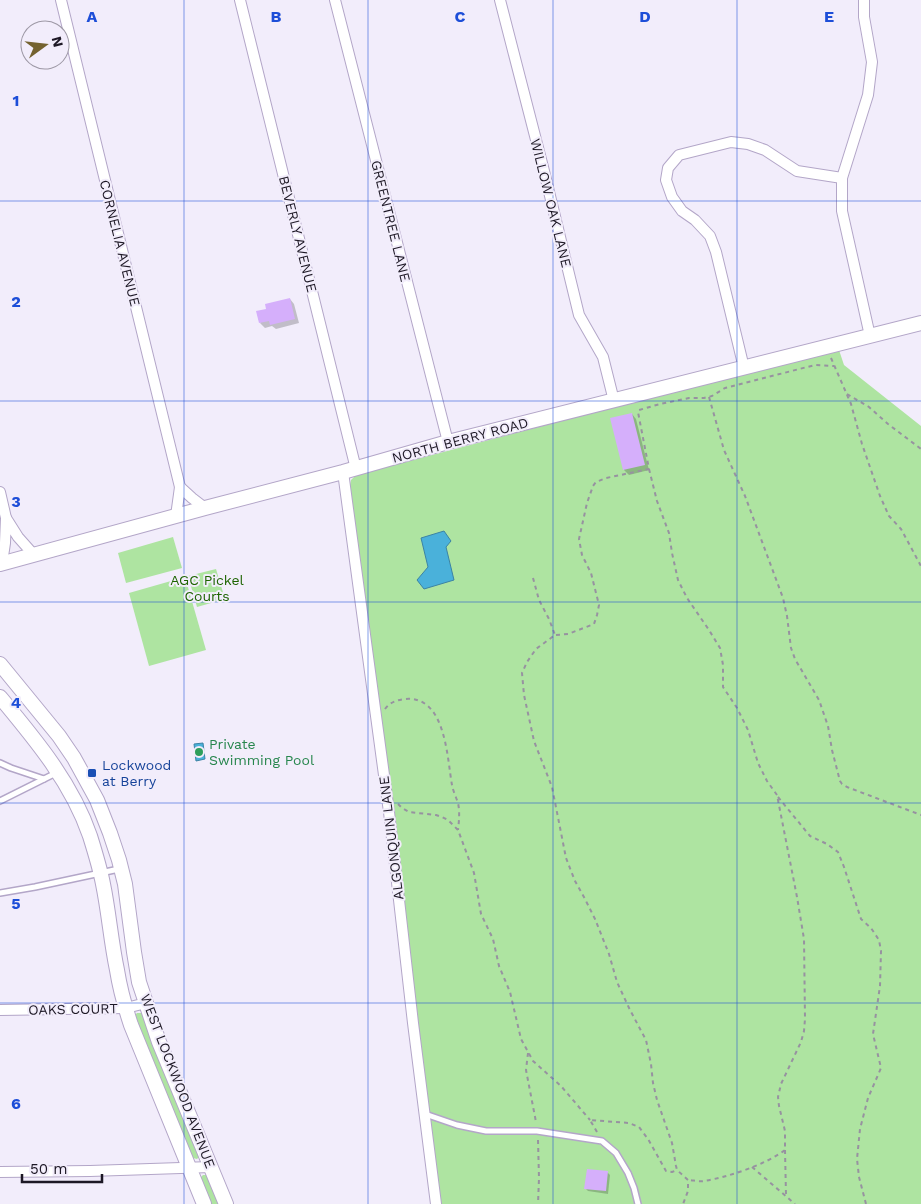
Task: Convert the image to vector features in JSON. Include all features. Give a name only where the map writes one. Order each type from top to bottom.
[{"type":"main road","name":"NORTH BERRY ROAD","points":[[1,563],[448,442],[921,323]]},
{"type":"main road","name":"WEST LOCKWOOD AVENUE","points":[[0,664],[6,682],[59,736],[76,761],[98,800],[125,884],[138,974],[146,1003],[159,1042],[226,1204]]},
{"type":"main road","name":"WEST LOCKWOOD AVENUE","points":[[0,697],[58,772],[81,813],[90,835],[103,884],[116,970],[131,1026],[204,1204]]},
{"type":"main road","points":[[58,772],[76,761]]},
{"type":"street","name":"CORNELIA AVENUE","points":[[61,0],[180,487],[176,516]]},
{"type":"street","name":"BEVERLY AVENUE","points":[[240,0],[349,470]]},
{"type":"street","name":"GREENTREE LANE","points":[[335,0],[448,442]]},
{"type":"street","name":"WILLOW OAK LANE","points":[[500,0],[579,315],[603,357],[614,401]]},
{"type":"street","points":[[864,0],[864,17],[872,62],[868,95],[842,178],[842,212],[870,336]]},
{"type":"street","points":[[744,368],[710,236],[695,220],[682,211],[672,197],[666,180],[668,168],[679,156],[731,142],[748,144],[765,150],[797,171],[842,178]]},
{"type":"street","name":"ALGONQUIN LANE","points":[[349,470],[388,812],[436,1204]]},
{"type":"street","points":[[180,487],[205,508]]},
{"type":"street","points":[[0,492],[6,518],[5,543],[1,563]]},
{"type":"street","points":[[6,518],[18,537],[34,555]]},
{"type":"street","name":"OAKS COURT","points":[[0,1010],[126,1008],[146,1003]]},
{"type":"street","points":[[0,1172],[211,1167]]},
{"type":"lane","points":[[0,763],[44,779]]},
{"type":"lane","points":[[0,801],[58,772]]},
{"type":"lane","points":[[0,893],[121,868]]},
{"type":"lane","points":[[424,1114],[457,1125],[486,1131],[537,1131],[602,1141],[616,1153],[628,1173],[638,1204]]},
{"type":"path","points":[[829,346],[834,366],[847,394],[880,496],[889,516],[900,530],[921,566]]},
{"type":"path","points":[[834,366],[815,365],[722,389],[709,397],[689,398],[638,411],[649,468],[669,532],[678,580],[687,598],[710,630],[720,648],[723,665],[723,687],[737,708],[748,730],[758,763],[767,781],[810,836],[828,844],[838,852],[861,919],[871,928],[879,940],[881,951],[880,986],[873,1034],[881,1068],[868,1098],[860,1129],[857,1159],[866,1204]]},
{"type":"path","points":[[847,394],[869,406],[888,424],[921,449]]},
{"type":"path","points":[[709,397],[724,450],[745,496],[783,598],[788,616],[791,648],[795,659],[819,700],[828,726],[840,781],[847,788],[921,815]]},
{"type":"path","points":[[649,468],[596,482],[587,502],[579,539],[582,555],[591,573],[599,605],[594,624],[568,634],[555,635],[536,649],[522,673],[524,695],[534,741],[552,787],[566,858],[575,881],[595,919],[620,989],[646,1040],[655,1092],[672,1142],[677,1170],[688,1180],[702,1181],[752,1167],[785,1150]]},
{"type":"path","points":[[533,578],[535,591],[555,635]]},
{"type":"path","points":[[385,712],[390,704],[398,700],[410,699],[417,700],[436,715],[447,750],[452,784],[459,809],[458,830]]},
{"type":"path","points":[[777,795],[797,896],[805,958],[804,1031],[801,1042],[781,1084],[778,1097],[785,1131],[786,1196]]},
{"type":"path","points":[[397,803],[409,812],[442,816],[458,830],[474,873],[481,914],[493,939],[499,966],[514,1002],[518,1030],[528,1054],[533,1061],[562,1086],[590,1120],[602,1141]]},
{"type":"path","points":[[528,1054],[526,1070],[537,1131],[538,1204]]},
{"type":"path","points":[[590,1120],[634,1125],[644,1132],[666,1171],[669,1173],[677,1170]]},
{"type":"path","points":[[752,1167],[795,1204]]},
{"type":"path","points":[[683,1204],[688,1191],[688,1180]]},
{"type":"green space","points":[[839,350],[844,365],[921,426],[921,1204],[441,1204],[376,684],[349,490],[351,480],[356,475]]},
{"type":"green space","points":[[173,537],[182,568],[126,583],[118,553]]},
{"type":"green space","name":"AGC Pickel Courts","points":[[216,569],[225,599],[197,607],[188,576]]},
{"type":"green space","points":[[185,577],[206,650],[149,666],[129,593]]},
{"type":"green space","points":[[137,1013],[144,1014],[200,1156],[197,1159],[193,1158],[142,1039],[135,1015]]},
{"type":"green space","points":[[203,1175],[208,1177],[220,1204],[210,1204],[201,1181]]},
{"type":"water","points":[[444,531],[451,541],[446,547],[454,580],[424,589],[417,580],[428,567],[421,538]]},
{"type":"water","name":"Private Swimming Pool","points":[[203,743],[205,759],[196,761],[194,744]]},
{"type":"building","points":[[290,298],[295,319],[270,325],[269,321],[259,323],[256,311],[266,309],[265,304]]},
{"type":"building","points":[[632,413],[645,465],[623,470],[610,418]]},
{"type":"building","points":[[587,1169],[608,1171],[606,1191],[584,1189]]},
{"type":"place","name":"Private Swimming Pool","points":[[199,752]]},
{"type":"place","name":"Lockwood at Berry","points":[[92,773]]}]
